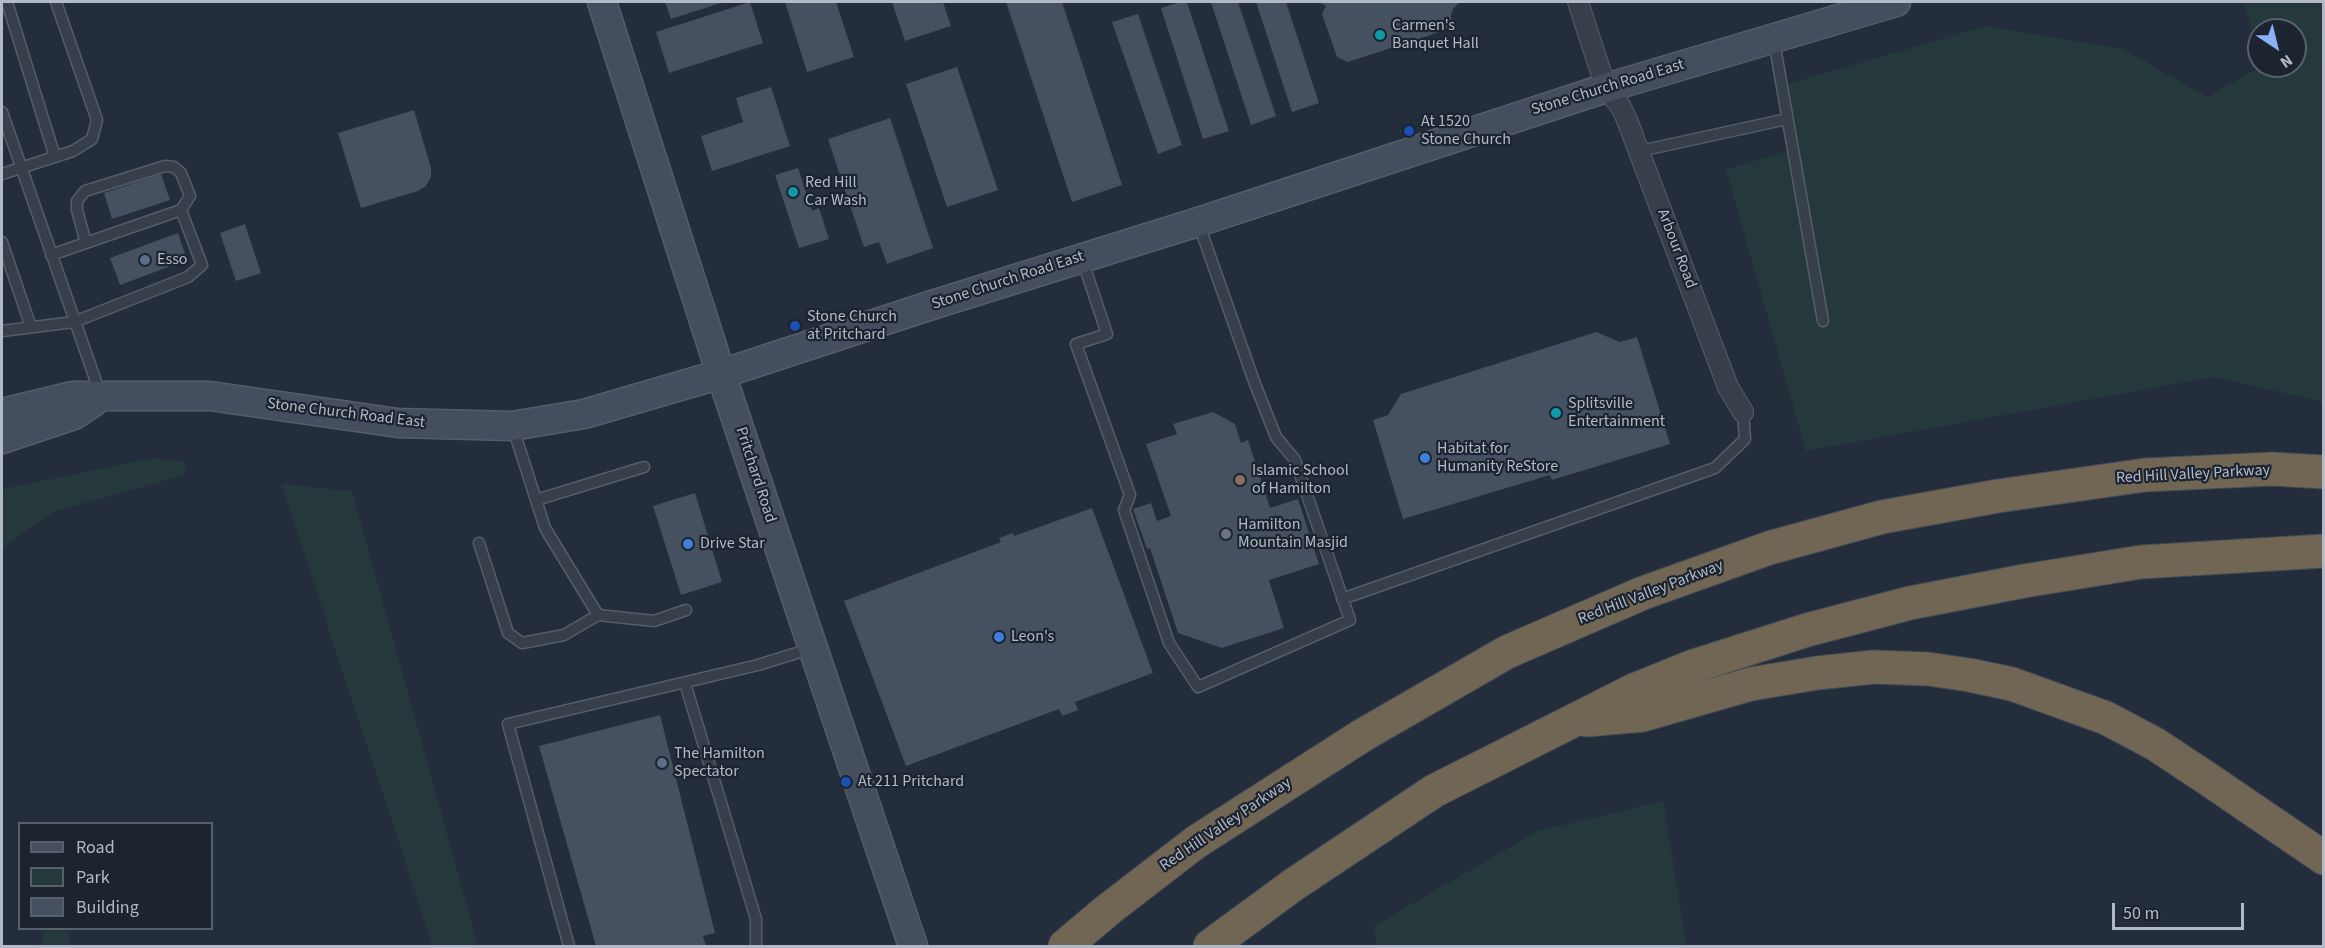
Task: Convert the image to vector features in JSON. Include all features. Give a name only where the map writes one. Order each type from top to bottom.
[{"type":"highway","points":[[2272,469],[2324,455]]},
{"type":"highway","name":"Red Hill Valley Parkway","points":[[1065,946],[1196,842],[1363,735],[1507,652],[1643,592],[1769,548],[1882,517],[1998,496],[2145,475],[2272,469],[2324,472]]},
{"type":"highway","points":[[1210,946],[1293,885],[1434,791],[1634,690],[1691,667],[1807,630],[1910,603],[2024,581],[2141,562],[2324,551]]},
{"type":"highway","points":[[1571,721],[1643,715],[1751,684],[1817,673],[1874,667],[1928,669],[1969,675],[2012,684],[2106,718],[2172,755],[2324,858]]},
{"type":"main road","name":"Pritchard Road","points":[[602,2],[722,374],[913,946]]},
{"type":"main road","name":"Stone Church Road East","points":[[2,413],[72,396],[210,396],[398,423],[512,426],[584,414],[722,374],[1198,222],[1606,88],[1896,2]]},
{"type":"main road","points":[[2,439],[74,415],[101,396]]},
{"type":"street","name":"Arbour Road","points":[[1578,2],[1606,88],[1622,107],[1728,387],[1743,412]]},
{"type":"lane","points":[[2,174],[73,151],[92,139],[97,120],[56,2]]},
{"type":"lane","points":[[8,3],[54,157]]},
{"type":"lane","points":[[1773,38],[1823,321]]},
{"type":"lane","points":[[2,112],[101,396]]},
{"type":"lane","points":[[1640,151],[1787,119]]},
{"type":"lane","points":[[51,255],[86,243],[181,210],[190,196],[181,173],[174,167],[165,166],[85,191],[77,201],[77,210],[86,243]]},
{"type":"lane","points":[[2,331],[74,322],[188,277],[202,265],[181,210]]},
{"type":"lane","points":[[1082,258],[1107,334],[1076,344],[1130,495],[1124,510],[1169,643],[1198,687],[1350,620],[1295,460],[1276,437],[1198,222]]},
{"type":"lane","points":[[2,242],[31,327]]},
{"type":"lane","points":[[1342,599],[1715,468],[1745,439],[1743,412]]},
{"type":"lane","points":[[512,426],[545,528],[598,615]]},
{"type":"lane","points":[[536,500],[644,467]]},
{"type":"lane","points":[[480,543],[508,633],[522,643],[564,635],[598,615],[654,621],[686,610]]},
{"type":"lane","points":[[569,946],[508,724],[685,683],[813,648]]},
{"type":"lane","points":[[685,683],[756,919],[756,946]]},
{"type":"green space","points":[[2244,2],[2323,2],[2323,402],[2214,377],[1806,451],[1726,170],[1795,148],[1777,87],[1986,26],[2123,49],[2207,97],[2247,74],[2247,78],[2307,78],[2307,18],[2248,18]]},
{"type":"green space","points":[[154,458],[185,462],[185,475],[56,511],[2,548],[2,489]]},
{"type":"green space","points":[[281,484],[352,491],[478,946],[433,946]]},
{"type":"green space","points":[[1663,801],[1687,946],[1377,946],[1374,926],[1538,831]]},
{"type":"green space","points":[[42,930],[66,930],[72,946],[33,946],[41,944],[44,937]]},
{"type":"building","points":[[665,2],[724,2],[671,19]]},
{"type":"building","points":[[750,2],[763,43],[669,73],[656,32]]},
{"type":"building","points":[[785,2],[836,2],[854,57],[807,72]]},
{"type":"building","points":[[892,2],[943,2],[951,26],[905,41]]},
{"type":"building","points":[[1006,2],[1062,2],[1122,185],[1072,202]]},
{"type":"building","points":[[1187,2],[1229,131],[1203,139],[1161,8]]},
{"type":"building","points":[[1211,2],[1238,2],[1276,116],[1251,125]]},
{"type":"building","points":[[1256,2],[1286,2],[1319,103],[1292,112]]},
{"type":"building","name":"Carmen's Banquet Hall","points":[[1318,2],[1460,2],[1453,9],[1452,27],[1400,46],[1396,42],[1391,48],[1348,62],[1337,57],[1322,14],[1326,6]]},
{"type":"building","points":[[1138,14],[1182,145],[1158,154],[1112,22]]},
{"type":"building","points":[[957,67],[998,190],[947,207],[906,84]]},
{"type":"building","points":[[771,87],[790,146],[712,171],[701,136],[743,122],[736,98]]},
{"type":"building","points":[[414,110],[431,168],[431,177],[426,186],[418,191],[361,208],[338,133]]},
{"type":"building","points":[[890,118],[933,248],[887,264],[879,242],[864,247],[828,139]]},
{"type":"building","name":"Red Hill Car Wash","points":[[798,168],[812,211],[819,208],[829,239],[799,248],[775,175]]},
{"type":"building","points":[[161,174],[170,200],[112,219],[104,193]]},
{"type":"building","points":[[245,224],[261,273],[236,281],[220,233]]},
{"type":"building","points":[[178,233],[187,260],[120,285],[110,258]]},
{"type":"building","name":"Splitsville Entertainment","points":[[1596,332],[1620,342],[1637,337],[1670,444],[1552,480],[1550,475],[1403,519],[1373,420],[1388,415],[1401,394]]},
{"type":"building","name":"Hamilton Mountain Masjid","points":[[1213,412],[1235,424],[1241,443],[1248,440],[1270,508],[1298,499],[1319,564],[1269,580],[1284,628],[1222,648],[1178,633],[1150,548],[1147,549],[1133,509],[1151,503],[1157,521],[1171,516],[1146,444],[1177,434],[1173,424]]},
{"type":"building","name":"Drive Star","points":[[695,493],[722,582],[681,595],[653,506]]},
{"type":"building","name":"Leon's","points":[[1092,508],[1153,673],[1075,702],[1078,710],[1062,716],[1059,709],[906,766],[844,601],[1001,542],[999,538],[1013,533],[1014,536]]},
{"type":"building","points":[[660,715],[715,933],[703,936],[706,946],[596,946],[539,746]]},
{"type":"place","name":"Carmen's Banquet Hall","points":[[1380,35]]},
{"type":"place","name":"At 1520 Stone Church","points":[[1409,131]]},
{"type":"place","name":"Red Hill Car Wash","points":[[793,192]]},
{"type":"place","name":"Esso","points":[[145,260]]},
{"type":"place","name":"Stone Church at Pritchard","points":[[795,326]]},
{"type":"place","name":"Splitsville Entertainment","points":[[1556,413]]},
{"type":"place","name":"Habitat for Humanity ReStore","points":[[1425,458]]},
{"type":"place","name":"Islamic School of Hamilton","points":[[1240,480]]},
{"type":"place","name":"Hamilton Mountain Masjid","points":[[1226,534]]},
{"type":"place","name":"Drive Star","points":[[688,544]]},
{"type":"place","name":"Leon's","points":[[999,637]]},
{"type":"place","name":"The Hamilton Spectator","points":[[662,763]]},
{"type":"place","name":"At 211 Pritchard","points":[[846,782]]}]
